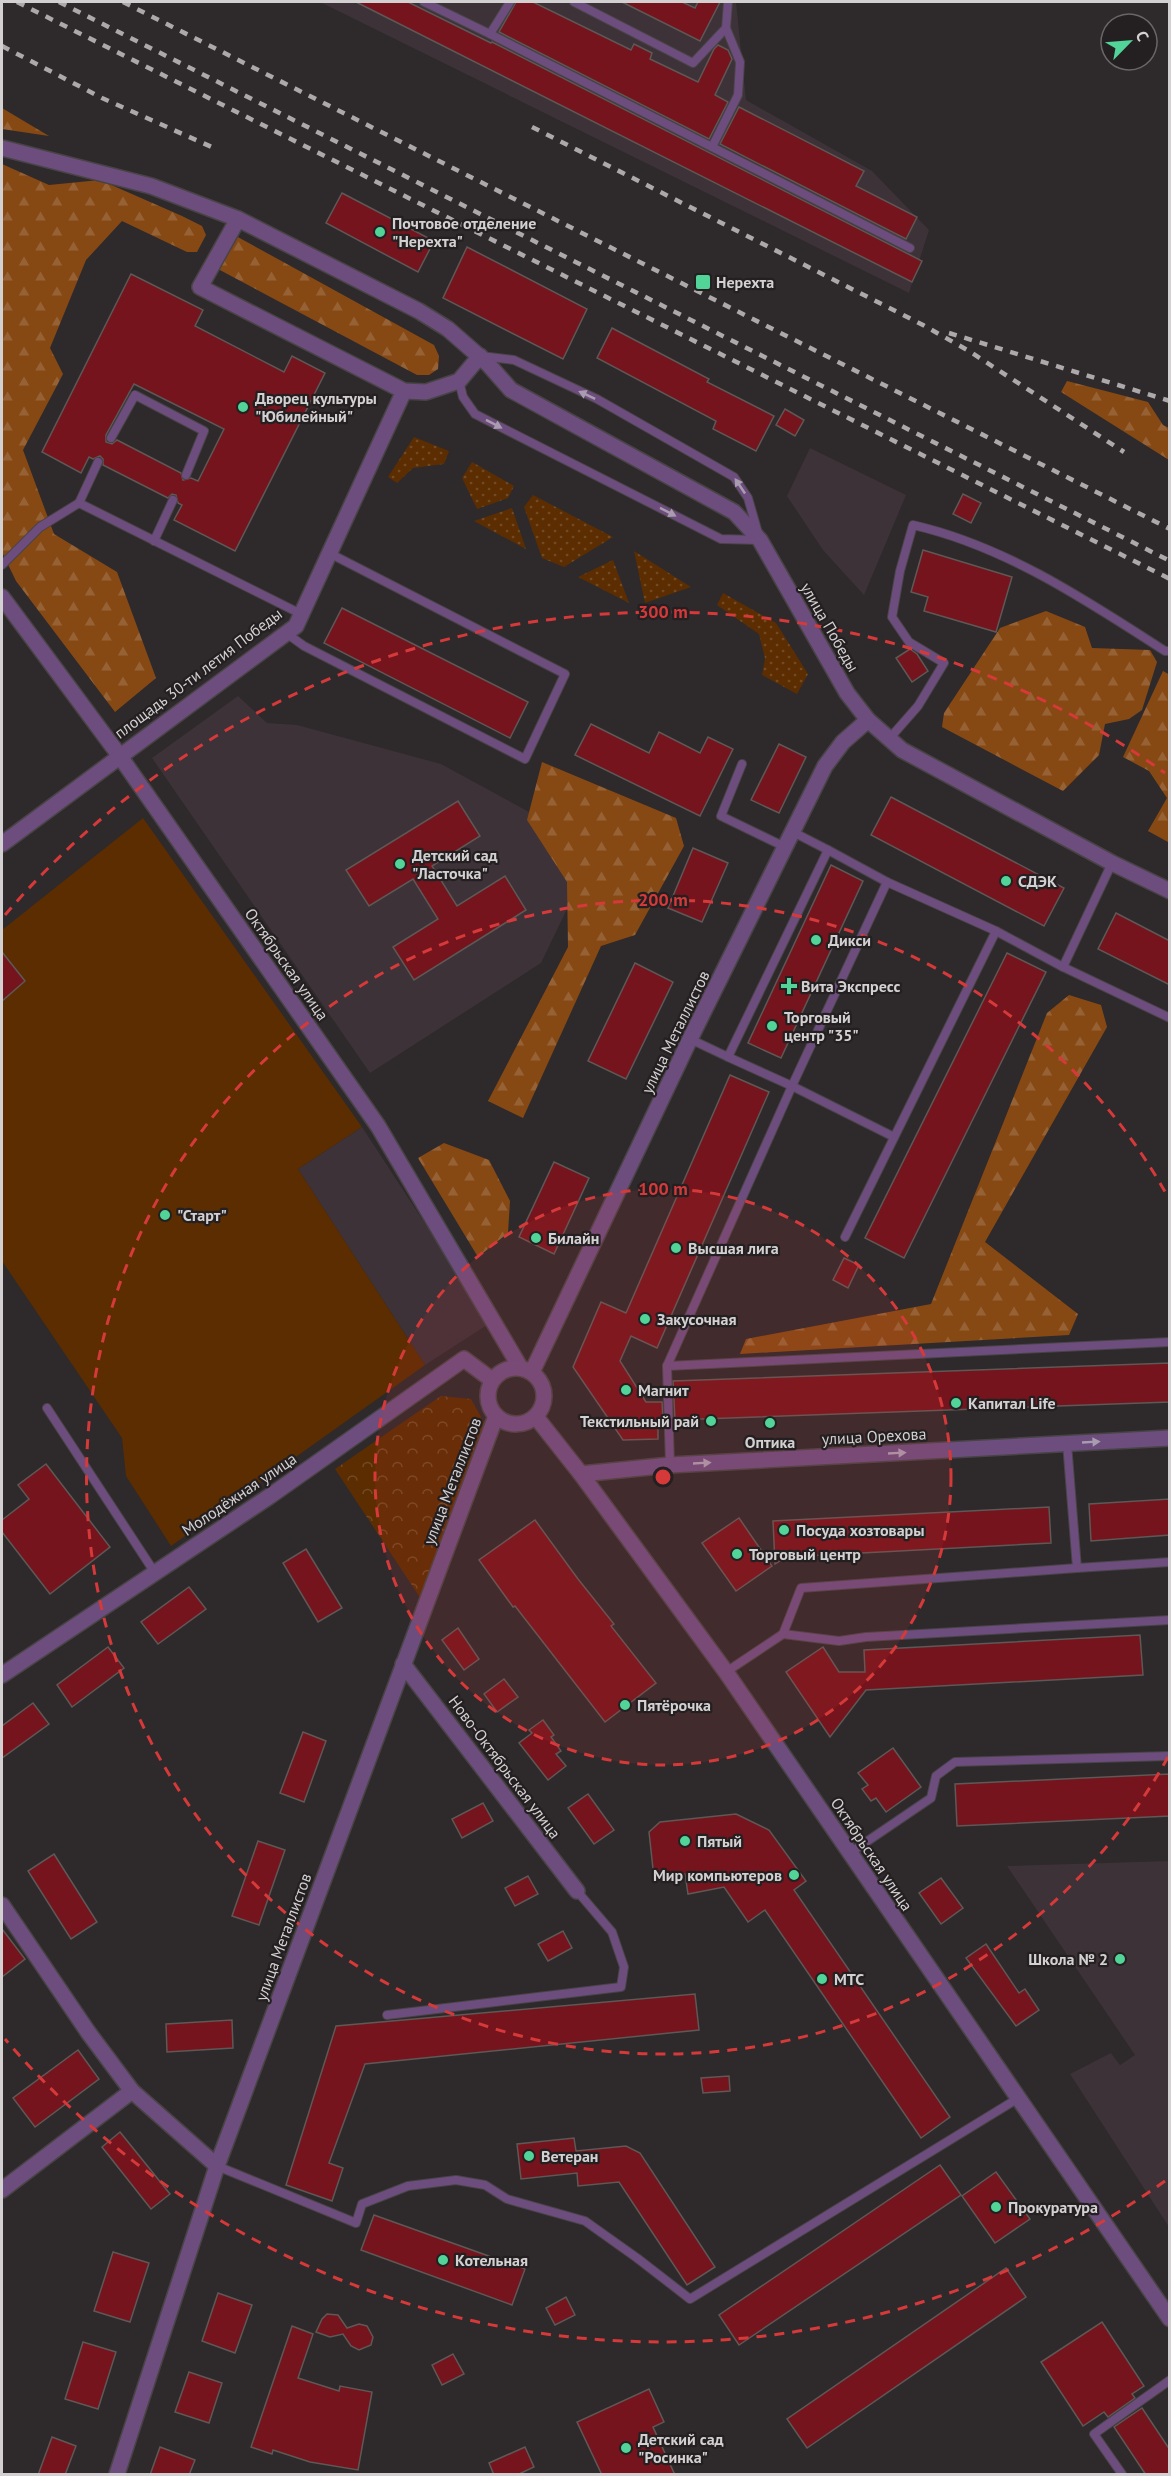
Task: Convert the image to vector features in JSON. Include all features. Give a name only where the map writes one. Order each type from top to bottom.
[{"type":"street","name":"улица Победы","points":[[2,148],[151,186],[238,219],[419,311],[448,329],[480,356],[511,390],[734,513],[760,540],[847,693],[868,720],[902,750],[1112,863],[1170,891]]},
{"type":"street","points":[[238,219],[200,287],[404,391],[426,392],[459,381],[480,356]]},
{"type":"street","name":"площадь 30-ти летия Победы","points":[[2,844],[119,755],[296,626],[404,391]]},
{"type":"street","name":"Октябрьская улица","points":[[2,597],[119,755],[378,1126],[526,1370]]},
{"type":"street","name":"улица Металлистов","points":[[526,1370],[825,766],[843,742],[868,720]]},
{"type":"street","name":"Молодёжная улица","points":[[2,1675],[270,1496],[464,1359],[492,1380]]},
{"type":"street","points":[[504,1370],[526,1370],[538,1378],[545,1394],[541,1410],[528,1422],[511,1424],[496,1416],[488,1399],[492,1380],[504,1370]]},
{"type":"street","name":"улица Металлистов","points":[[117,2475],[217,2166],[496,1416]]},
{"type":"street","name":"Октябрьская улица","points":[[536,1417],[581,1474],[726,1672],[1017,2100],[1170,2319]]},
{"type":"street","name":"улица Орехова","points":[[581,1474],[670,1465],[1170,1438]]},
{"type":"street","name":"Ново-Октябрьская улица","points":[[403,1664],[577,1892]]},
{"type":"street","points":[[2,1905],[88,2032],[132,2091],[217,2166]]},
{"type":"street","points":[[2,2190],[132,2091]]},
{"type":"lane","points":[[424,2],[909,248]]},
{"type":"lane","points":[[490,34],[510,2]]},
{"type":"lane","points":[[574,2],[693,63],[726,28]]},
{"type":"lane","points":[[712,147],[738,95],[740,62],[726,28],[728,2]]},
{"type":"lane","points":[[459,381],[463,397],[475,414],[721,539],[760,540],[748,498],[734,477],[587,394],[514,360],[480,356]]},
{"type":"lane","points":[[111,438],[135,395],[204,431],[186,476]]},
{"type":"lane","points":[[2,565],[40,527],[79,503],[98,462]]},
{"type":"lane","points":[[154,541],[173,500]]},
{"type":"lane","points":[[79,503],[301,614]]},
{"type":"lane","points":[[889,739],[918,706],[944,663],[909,642],[892,616],[900,571],[913,525],[940,531],[1009,558],[1081,596],[1165,651],[1170,651]]},
{"type":"lane","points":[[286,633],[304,646],[525,759],[565,674],[329,553]]},
{"type":"lane","points":[[742,764],[721,816],[786,848]]},
{"type":"lane","points":[[793,832],[887,882],[996,931],[1063,967],[1170,1018]]},
{"type":"lane","points":[[728,1058],[828,850]]},
{"type":"lane","points":[[1063,967],[1112,863]]},
{"type":"lane","points":[[670,1465],[667,1366],[792,1086],[887,882]]},
{"type":"lane","points":[[845,1237],[996,931]]},
{"type":"lane","points":[[690,1039],[792,1086],[894,1137]]},
{"type":"lane","points":[[667,1366],[1170,1342]]},
{"type":"lane","points":[[47,1408],[155,1573]]},
{"type":"lane","points":[[1067,1443],[1077,1568]]},
{"type":"lane","points":[[726,1672],[783,1634],[801,1588],[1170,1562]]},
{"type":"lane","points":[[783,1634],[839,1641],[1170,1620]]},
{"type":"lane","points":[[850,1854],[931,1798],[936,1776],[955,1762],[1170,1756]]},
{"type":"lane","points":[[387,2015],[621,1987],[624,1967],[612,1932],[577,1892]]},
{"type":"lane","points":[[217,2166],[356,2223],[362,2204],[408,2186],[456,2180],[485,2185],[507,2199],[585,2221],[638,2258],[690,2300],[1017,2100]]},
{"type":"lane","points":[[1122,2475],[1094,2434],[1170,2380]]},
{"type":"shaded area","points":[[320,2],[736,2],[746,100],[872,171],[929,230],[909,293]]},
{"type":"shaded area","points":[[810,448],[906,495],[864,595],[823,550],[787,496]]},
{"type":"shaded area","name":"Детский сад \"Ласточка\"","points":[[238,696],[267,723],[297,725],[441,764],[564,831],[585,896],[567,909],[541,963],[370,1073],[152,758]]},
{"type":"shaded area","points":[[362,1127],[490,1323],[425,1365],[298,1169]]},
{"type":"shaded area","name":"Школа № 2","points":[[1170,1861],[1169,2227],[1070,2074],[1111,2053],[1120,2065],[1135,2055],[1007,1866]]},
{"type":"green space","points":[[2,108],[49,136],[2,129]]},
{"type":"green space","points":[[2,164],[49,185],[100,180],[202,226],[206,235],[197,252],[187,252],[122,221],[86,260],[50,348],[63,374],[23,450],[54,534],[117,572],[156,678],[115,712],[16,581],[2,552]]},
{"type":"green space","points":[[236,236],[434,345],[439,356],[438,369],[429,375],[417,375],[218,269]]},
{"type":"green space","points":[[1067,381],[1148,402],[1163,425],[1169,428],[1169,460],[1061,392]]},
{"type":"green space","points":[[414,437],[449,451],[444,464],[413,468],[397,483],[388,477]]},
{"type":"green space","points":[[472,462],[514,486],[508,498],[477,509],[462,478]]},
{"type":"green space","points":[[533,495],[613,537],[564,567],[542,558],[524,507]]},
{"type":"green space","points":[[512,508],[526,549],[474,521]]},
{"type":"green space","points":[[634,551],[691,587],[645,603]]},
{"type":"green space","points":[[613,560],[629,603],[578,577]]},
{"type":"green space","points":[[723,593],[776,623],[808,674],[797,694],[762,675],[765,658],[759,634],[717,605]]},
{"type":"green space","points":[[1046,611],[1085,627],[1092,648],[1150,650],[1157,662],[1142,710],[1129,719],[1105,724],[1099,755],[1063,791],[942,727],[944,713],[1000,628]]},
{"type":"green space","points":[[1163,671],[1170,675],[1168,842],[1148,831],[1167,798],[1149,771],[1123,757]]},
{"type":"green space","points":[[542,762],[676,818],[684,846],[635,935],[601,946],[523,1118],[488,1101],[568,947],[567,882],[527,820]]},
{"type":"green space","name":"\"Старт\"","points":[[143,818],[362,1127],[298,1169],[425,1365],[171,1546],[126,1476],[122,1438],[2,1261],[2,930]]},
{"type":"green space","points":[[1069,995],[1101,1005],[1107,1027],[985,1242],[1078,1314],[1069,1335],[740,1354],[746,1339],[931,1304],[1047,1013]]},
{"type":"green space","points":[[444,1143],[489,1160],[510,1201],[508,1233],[478,1257],[418,1158]]},
{"type":"green space","points":[[441,1396],[471,1399],[487,1428],[423,1602],[335,1469]]},
{"type":"building","points":[[356,2],[408,2],[492,42],[922,261],[912,282]]},
{"type":"building","points":[[516,2],[533,2],[631,50],[634,44],[652,53],[650,59],[698,82],[714,49],[718,45],[728,50],[732,59],[715,95],[728,102],[709,139],[499,32]]},
{"type":"building","points":[[622,2],[682,2],[695,8],[698,2],[720,2],[700,41]]},
{"type":"building","points":[[739,107],[864,171],[856,186],[917,217],[906,239],[720,144]]},
{"type":"building","name":"Почтовое отделение \"Нерехта\"","points":[[342,193],[434,241],[418,272],[326,223]]},
{"type":"building","points":[[467,247],[587,309],[563,359],[443,298]]},
{"type":"building","name":"Дворец культуры \"Юбилейный\"","points":[[131,274],[203,310],[195,326],[284,372],[292,356],[325,373],[235,551],[174,520],[182,505],[178,503],[176,495],[172,494],[168,498],[103,465],[103,459],[100,456],[93,459],[89,457],[81,473],[42,452]],"holes":[[[134,384],[224,429],[198,481],[191,478],[183,480],[181,473],[117,440],[112,444],[106,442],[106,435]]]},
{"type":"building","points":[[612,328],[709,379],[707,382],[774,416],[756,451],[713,429],[716,421],[597,358]]},
{"type":"building","points":[[785,409],[804,420],[795,436],[776,425]]},
{"type":"building","points":[[963,494],[981,503],[971,523],[953,514]]},
{"type":"building","points":[[923,550],[1012,577],[996,632],[924,611],[928,597],[911,592]]},
{"type":"building","points":[[342,608],[528,702],[510,738],[324,643]]},
{"type":"building","points":[[910,649],[917,654],[928,671],[912,682],[896,658]]},
{"type":"building","points":[[591,724],[649,753],[659,732],[700,753],[708,737],[733,749],[700,816],[575,755]]},
{"type":"building","points":[[779,744],[806,757],[779,813],[751,800]]},
{"type":"building","points":[[891,797],[1064,888],[1044,926],[871,835]]},
{"type":"building","points":[[458,801],[480,836],[432,866],[457,906],[505,876],[526,910],[414,980],[393,947],[438,919],[413,879],[369,906],[346,870]]},
{"type":"building","points":[[693,848],[728,863],[702,922],[668,908]]},
{"type":"building","points":[[831,865],[863,881],[781,1058],[748,1043]]},
{"type":"building","points":[[1116,913],[1170,941],[1170,985],[1098,949]]},
{"type":"building","points":[[2,952],[25,981],[2,1001]]},
{"type":"building","points":[[1007,953],[1046,972],[904,1258],[865,1238]]},
{"type":"building","points":[[635,963],[673,982],[626,1079],[588,1061]]},
{"type":"building","points":[[730,1075],[769,1092],[657,1348],[631,1336],[620,1361],[646,1402],[662,1402],[663,1421],[658,1421],[658,1439],[623,1440],[573,1367],[601,1302],[626,1313]]},
{"type":"building","points":[[554,1162],[589,1178],[554,1254],[519,1237]]},
{"type":"building","points":[[844,1258],[859,1265],[848,1288],[833,1280]]},
{"type":"building","points":[[1170,1363],[1170,1402],[675,1420],[673,1381]]},
{"type":"building","points":[[46,1464],[110,1547],[50,1594],[2,1532],[2,1520],[29,1499],[18,1485]]},
{"type":"building","points":[[1170,1499],[1170,1535],[1091,1541],[1089,1504]]},
{"type":"building","points":[[1049,1507],[1051,1543],[786,1557],[775,1564],[773,1521]]},
{"type":"building","name":"Торговый центр","points":[[739,1518],[772,1566],[736,1591],[702,1543]]},
{"type":"building","points":[[535,1520],[614,1624],[611,1626],[656,1683],[605,1722],[515,1606],[513,1607],[479,1560]]},
{"type":"building","points":[[306,1549],[342,1608],[318,1622],[283,1563]]},
{"type":"building","points":[[189,1587],[206,1609],[158,1644],[141,1622]]},
{"type":"building","points":[[458,1628],[479,1659],[464,1670],[442,1640]]},
{"type":"building","points":[[1140,1635],[1143,1675],[866,1690],[830,1737],[786,1672],[823,1647],[839,1672],[865,1672],[864,1650]]},
{"type":"building","points":[[108,1647],[124,1668],[72,1707],[57,1685]]},
{"type":"building","points":[[504,1679],[518,1697],[497,1712],[484,1694]]},
{"type":"building","points":[[33,1703],[49,1724],[2,1758],[2,1726]]},
{"type":"building","points":[[543,1720],[554,1735],[551,1737],[561,1751],[556,1754],[566,1766],[548,1780],[519,1743],[532,1733],[529,1730]]},
{"type":"building","points":[[303,1732],[326,1741],[304,1802],[280,1793]]},
{"type":"building","points":[[893,1748],[921,1787],[886,1812],[876,1798],[871,1801],[862,1789],[868,1785],[858,1773]]},
{"type":"building","points":[[1170,1774],[1170,1816],[957,1826],[955,1784]]},
{"type":"building","points":[[588,1794],[614,1830],[594,1844],[568,1808]]},
{"type":"building","points":[[483,1803],[493,1821],[462,1838],[452,1819]]},
{"type":"building","points":[[736,1814],[769,1830],[806,1881],[794,1890],[950,2117],[921,2138],[765,1910],[748,1922],[724,1887],[688,1894],[685,1874],[654,1878],[649,1832],[660,1822]]},
{"type":"building","points":[[258,1841],[285,1850],[259,1925],[232,1916]]},
{"type":"building","points":[[54,1854],[97,1922],[71,1939],[28,1871]]},
{"type":"building","points":[[528,1876],[538,1894],[515,1906],[505,1888]]},
{"type":"building","points":[[941,1878],[963,1908],[941,1924],[919,1893]]},
{"type":"building","points":[[2,1929],[25,1959],[2,1977]]},
{"type":"building","points":[[563,1931],[572,1948],[548,1961],[538,1944]]},
{"type":"building","points":[[986,1944],[1019,1993],[1025,1989],[1039,2010],[1016,2026],[966,1958]]},
{"type":"building","points":[[695,1994],[699,2030],[365,2064],[329,2163],[343,2168],[332,2201],[286,2185],[336,2026]]},
{"type":"building","points":[[232,2020],[233,2048],[167,2052],[166,2024]]},
{"type":"building","points":[[78,2050],[99,2079],[35,2127],[13,2098]]},
{"type":"building","points":[[729,2076],[730,2091],[703,2093],[701,2078]]},
{"type":"building","points":[[120,2132],[170,2194],[151,2209],[102,2147]]},
{"type":"building","points":[[574,2138],[576,2151],[626,2146],[640,2153],[715,2267],[687,2285],[619,2182],[578,2186],[577,2173],[521,2179],[517,2144]]},
{"type":"building","points":[[940,2165],[961,2195],[739,2345],[719,2315]]},
{"type":"building","name":"Прокуратура","points":[[996,2172],[1030,2219],[995,2243],[962,2196]]},
{"type":"building","name":"Котельная","points":[[374,2215],[525,2269],[512,2305],[361,2250]]},
{"type":"building","points":[[113,2252],[149,2263],[130,2322],[94,2311]]},
{"type":"building","points":[[1006,2268],[1026,2297],[807,2448],[787,2419]]},
{"type":"building","points":[[218,2293],[252,2305],[235,2353],[202,2341]]},
{"type":"building","points":[[566,2297],[575,2315],[555,2325],[546,2308]]},
{"type":"building","points":[[327,2314],[338,2315],[347,2328],[359,2324],[367,2326],[373,2337],[371,2345],[359,2350],[351,2346],[343,2334],[330,2337],[316,2332]]},
{"type":"building","points":[[1102,2322],[1144,2386],[1132,2394],[1135,2398],[1108,2417],[1104,2412],[1083,2426],[1041,2362]]},
{"type":"building","points":[[292,2326],[313,2334],[298,2378],[339,2391],[340,2386],[372,2392],[358,2470],[310,2462],[273,2450],[272,2454],[251,2447]]},
{"type":"building","points":[[83,2342],[116,2352],[98,2409],[65,2399]]},
{"type":"building","points":[[453,2354],[464,2374],[442,2385],[432,2365]]},
{"type":"building","points":[[189,2372],[222,2383],[209,2423],[175,2412]]},
{"type":"building","name":"Детский сад \"Росинка\"","points":[[649,2389],[664,2422],[653,2427],[675,2475],[602,2475],[577,2422]]},
{"type":"building","points":[[1142,2408],[1170,2450],[1170,2475],[1146,2475],[1114,2427]]},
{"type":"building","points":[[52,2437],[76,2446],[65,2475],[38,2475]]},
{"type":"building","points":[[160,2447],[195,2460],[189,2475],[150,2475]]},
{"type":"building","points":[[525,2447],[534,2467],[517,2475],[494,2475],[489,2463]]},
{"type":"railway","points":[[17,2],[1170,579]]},
{"type":"railway","points":[[59,2],[1170,561]]},
{"type":"railway","points":[[123,2],[1170,529]]},
{"type":"railway","points":[[2,46],[102,98],[214,148]]},
{"type":"railway","points":[[532,127],[923,325],[969,351],[1124,452]]},
{"type":"railway","points":[[949,333],[1170,401]]},
{"type":"place","name":"Почтовое отделение \"Нерехта\"","points":[[380,232]]},
{"type":"place","name":"Нерехта","points":[[703,282]]},
{"type":"place","name":"Дворец культуры \"Юбилейный\"","points":[[243,407]]},
{"type":"place","name":"Детский сад \"Ласточка\"","points":[[400,864]]},
{"type":"place","name":"СДЭК","points":[[1006,881]]},
{"type":"place","name":"Дикси","points":[[816,940]]},
{"type":"place","name":"Вита Экспресс","points":[[789,986]]},
{"type":"place","name":"Торговый центр \"35\"","points":[[772,1026]]},
{"type":"place","name":"\"Старт\"","points":[[165,1215]]},
{"type":"place","name":"Билайн","points":[[536,1238]]},
{"type":"place","name":"Высшая лига","points":[[676,1248]]},
{"type":"place","name":"Закусочная","points":[[645,1319]]},
{"type":"place","name":"Магнит","points":[[626,1390]]},
{"type":"place","name":"Капитал Life","points":[[956,1403]]},
{"type":"place","name":"Текстильный рай","points":[[711,1421]]},
{"type":"place","name":"Оптика","points":[[770,1423]]},
{"type":"place","name":"Посуда хозтовары","points":[[784,1530]]},
{"type":"place","name":"Торговый центр","points":[[737,1554]]},
{"type":"place","name":"Пятёрочка","points":[[625,1705]]},
{"type":"place","name":"Пятый","points":[[685,1841]]},
{"type":"place","name":"Мир компьютеров","points":[[794,1875]]},
{"type":"place","name":"Школа № 2","points":[[1120,1959]]},
{"type":"place","name":"МТС","points":[[822,1979]]},
{"type":"place","name":"Ветеран","points":[[529,2156]]},
{"type":"place","name":"Прокуратура","points":[[996,2207]]},
{"type":"place","name":"Котельная","points":[[443,2260]]},
{"type":"place","name":"Детский сад \"Росинка\"","points":[[626,2448]]}]
